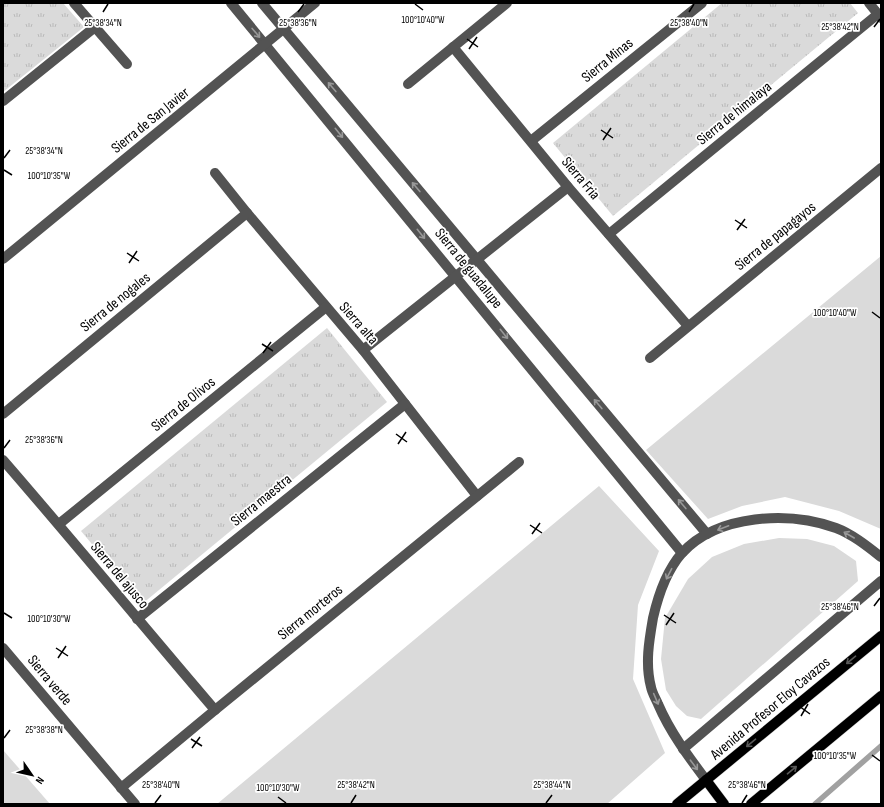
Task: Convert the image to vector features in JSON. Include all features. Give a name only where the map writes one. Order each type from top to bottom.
[{"type":"main road","name":"Avenida Profesor Eloy Cavazos","points":[[677,804],[689,800],[706,780],[881,636]]},
{"type":"main road","points":[[751,804],[881,696]]},
{"type":"main road","points":[[706,780],[724,804]]},
{"type":"street","points":[[74,3],[94,28],[127,64]]},
{"type":"street","name":"Sierra de guadalupe","points":[[231,3],[682,553]]},
{"type":"street","name":"Sierra de guadalupe","points":[[262,3],[283,30],[707,534]]},
{"type":"street","name":"Sierra de San Javier","points":[[3,259],[266,45],[315,3]]},
{"type":"street","points":[[408,84],[507,3]]},
{"type":"street","name":"Sierra Minas","points":[[531,141],[702,3]]},
{"type":"street","points":[[869,3],[880,16]]},
{"type":"street","name":"Sierra de himalaya","points":[[609,234],[880,16]]},
{"type":"street","points":[[3,101],[94,28]]},
{"type":"street","name":"Sierra Fria","points":[[453,47],[568,187],[688,326]]},
{"type":"street","name":"Sierra de papagayos","points":[[650,358],[881,168]]},
{"type":"street","name":"Sierra alta","points":[[215,173],[247,214],[364,350],[477,496]]},
{"type":"street","points":[[364,350],[568,187]]},
{"type":"street","name":"Sierra de nogales","points":[[3,414],[247,214]]},
{"type":"street","name":"Sierra de Olivos","points":[[59,524],[326,307]]},
{"type":"street","name":"Sierra maestra","points":[[137,619],[405,404]]},
{"type":"street","name":"Sierra del ajusco","points":[[3,460],[59,524],[137,619],[215,710]]},
{"type":"street","name":"Sierra morteros","points":[[121,788],[519,462]]},
{"type":"street","points":[[706,780],[683,749],[662,714],[651,688],[648,667],[649,640],[660,593],[670,571],[682,553],[707,534],[730,525],[755,519],[783,518],[810,520],[837,528],[862,542],[881,557]]},
{"type":"street","points":[[683,749],[881,581]]},
{"type":"street","name":"Sierra verde","points":[[3,648],[136,804]]},
{"type":"green space","points":[[3,3],[63,3],[84,27],[3,92]]},
{"type":"green space","points":[[722,3],[850,3],[858,13],[613,216],[553,143]]},
{"type":"green space","points":[[881,256],[881,529],[839,511],[785,497],[742,506],[708,519],[646,450]]},
{"type":"green space","points":[[327,328],[387,402],[142,604],[81,531]]},
{"type":"green space","points":[[599,486],[659,551],[638,605],[633,679],[665,753],[607,804],[217,804]]},
{"type":"green space","points":[[779,538],[807,539],[834,546],[856,561],[858,581],[701,719],[687,716],[676,706],[666,690],[661,659],[665,618],[688,579],[712,557],[744,544]]},
{"type":"green space","points":[[3,750],[50,804],[3,804]]},
{"type":"waterway","points":[[815,804],[881,746]]}]
